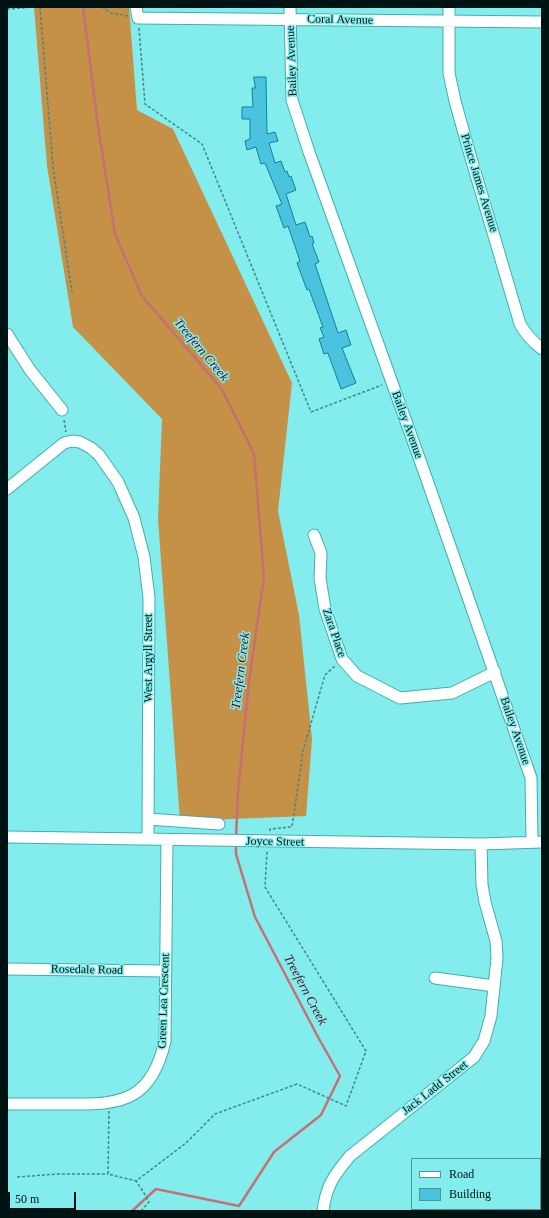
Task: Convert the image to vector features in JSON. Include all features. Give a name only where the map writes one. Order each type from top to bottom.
[{"type":"street","points":[[136,7],[138,18]]},
{"type":"street","name":"Bailey Avenue","points":[[290,7],[292,100],[309,152],[495,672],[531,778],[537,842]]},
{"type":"street","name":"Prince James Avenue","points":[[449,7],[449,73],[471,158],[518,318],[525,332],[533,342],[542,349]]},
{"type":"street","name":"Coral Avenue","points":[[138,18],[542,22]]},
{"type":"street","points":[[7,334],[30,370],[62,410]]},
{"type":"street","points":[[7,489],[67,441]]},
{"type":"street","name":"West Argyll Street","points":[[67,441],[80,442],[94,450],[118,482],[134,518],[144,557],[149,598],[148,839]]},
{"type":"street","name":"Zara Place","points":[[314,535],[320,553],[320,578],[325,609],[342,659],[357,676],[400,698],[452,693],[495,672]]},
{"type":"street","points":[[148,819],[219,824]]},
{"type":"street","name":"Joyce Street","points":[[7,837],[268,842],[481,844],[537,842]]},
{"type":"street","name":"Green Lea Crescent","points":[[7,1104],[91,1105],[109,1103],[126,1098],[142,1088],[153,1076],[161,1060],[166,1041],[167,840]]},
{"type":"street","name":"Jack Ladd Street","points":[[323,1211],[327,1189],[336,1172],[350,1156],[474,1057],[484,1041],[491,1016],[497,958],[496,941],[485,902],[482,885],[481,844]]},
{"type":"street","name":"Rosedale Road","points":[[7,969],[166,970]]},
{"type":"street","points":[[435,978],[494,986]]},
{"type":"path","points":[[7,9],[34,7]]},
{"type":"path","points":[[40,7],[53,167],[72,292]]},
{"type":"path","points":[[102,7],[111,13],[138,18],[145,104],[202,144],[311,412],[391,382]]},
{"type":"path","points":[[62,410],[67,441]]},
{"type":"path","points":[[136,1181],[186,1143],[215,1114],[297,1084],[346,1106],[366,1051],[265,886],[270,829],[292,827],[303,751],[325,675],[342,659]]},
{"type":"path","points":[[108,1174],[109,1103]]},
{"type":"path","points":[[17,1177],[57,1174],[108,1174],[136,1181],[148,1202],[141,1211]]},
{"type":"shaded area","points":[[34,7],[129,7],[137,110],[173,129],[292,383],[278,511],[299,615],[312,739],[306,816],[180,821],[158,519],[162,419],[73,327],[47,166]]},
{"type":"building","points":[[254,77],[266,77],[267,134],[275,132],[278,141],[269,143],[275,163],[281,161],[285,172],[287,171],[289,177],[291,176],[296,190],[286,194],[296,225],[305,222],[310,237],[312,236],[314,243],[312,244],[319,262],[315,264],[338,333],[346,330],[351,345],[342,348],[356,383],[341,389],[328,353],[324,354],[319,339],[324,337],[320,328],[323,327],[309,289],[307,290],[297,263],[300,261],[288,226],[284,228],[276,206],[282,204],[265,163],[261,164],[256,147],[247,150],[245,141],[250,139],[250,119],[242,119],[242,107],[253,107],[252,88],[255,88]]},
{"type":"waterway","name":"Treefern Creek","points":[[83,7],[97,119],[115,234],[142,296],[221,388],[254,454],[264,577],[249,681],[238,792],[236,838]]},
{"type":"waterway","name":"Treefern Creek","points":[[132,1211],[156,1189],[239,1206],[274,1152],[321,1115],[340,1076],[255,917],[236,854],[236,843]]}]
